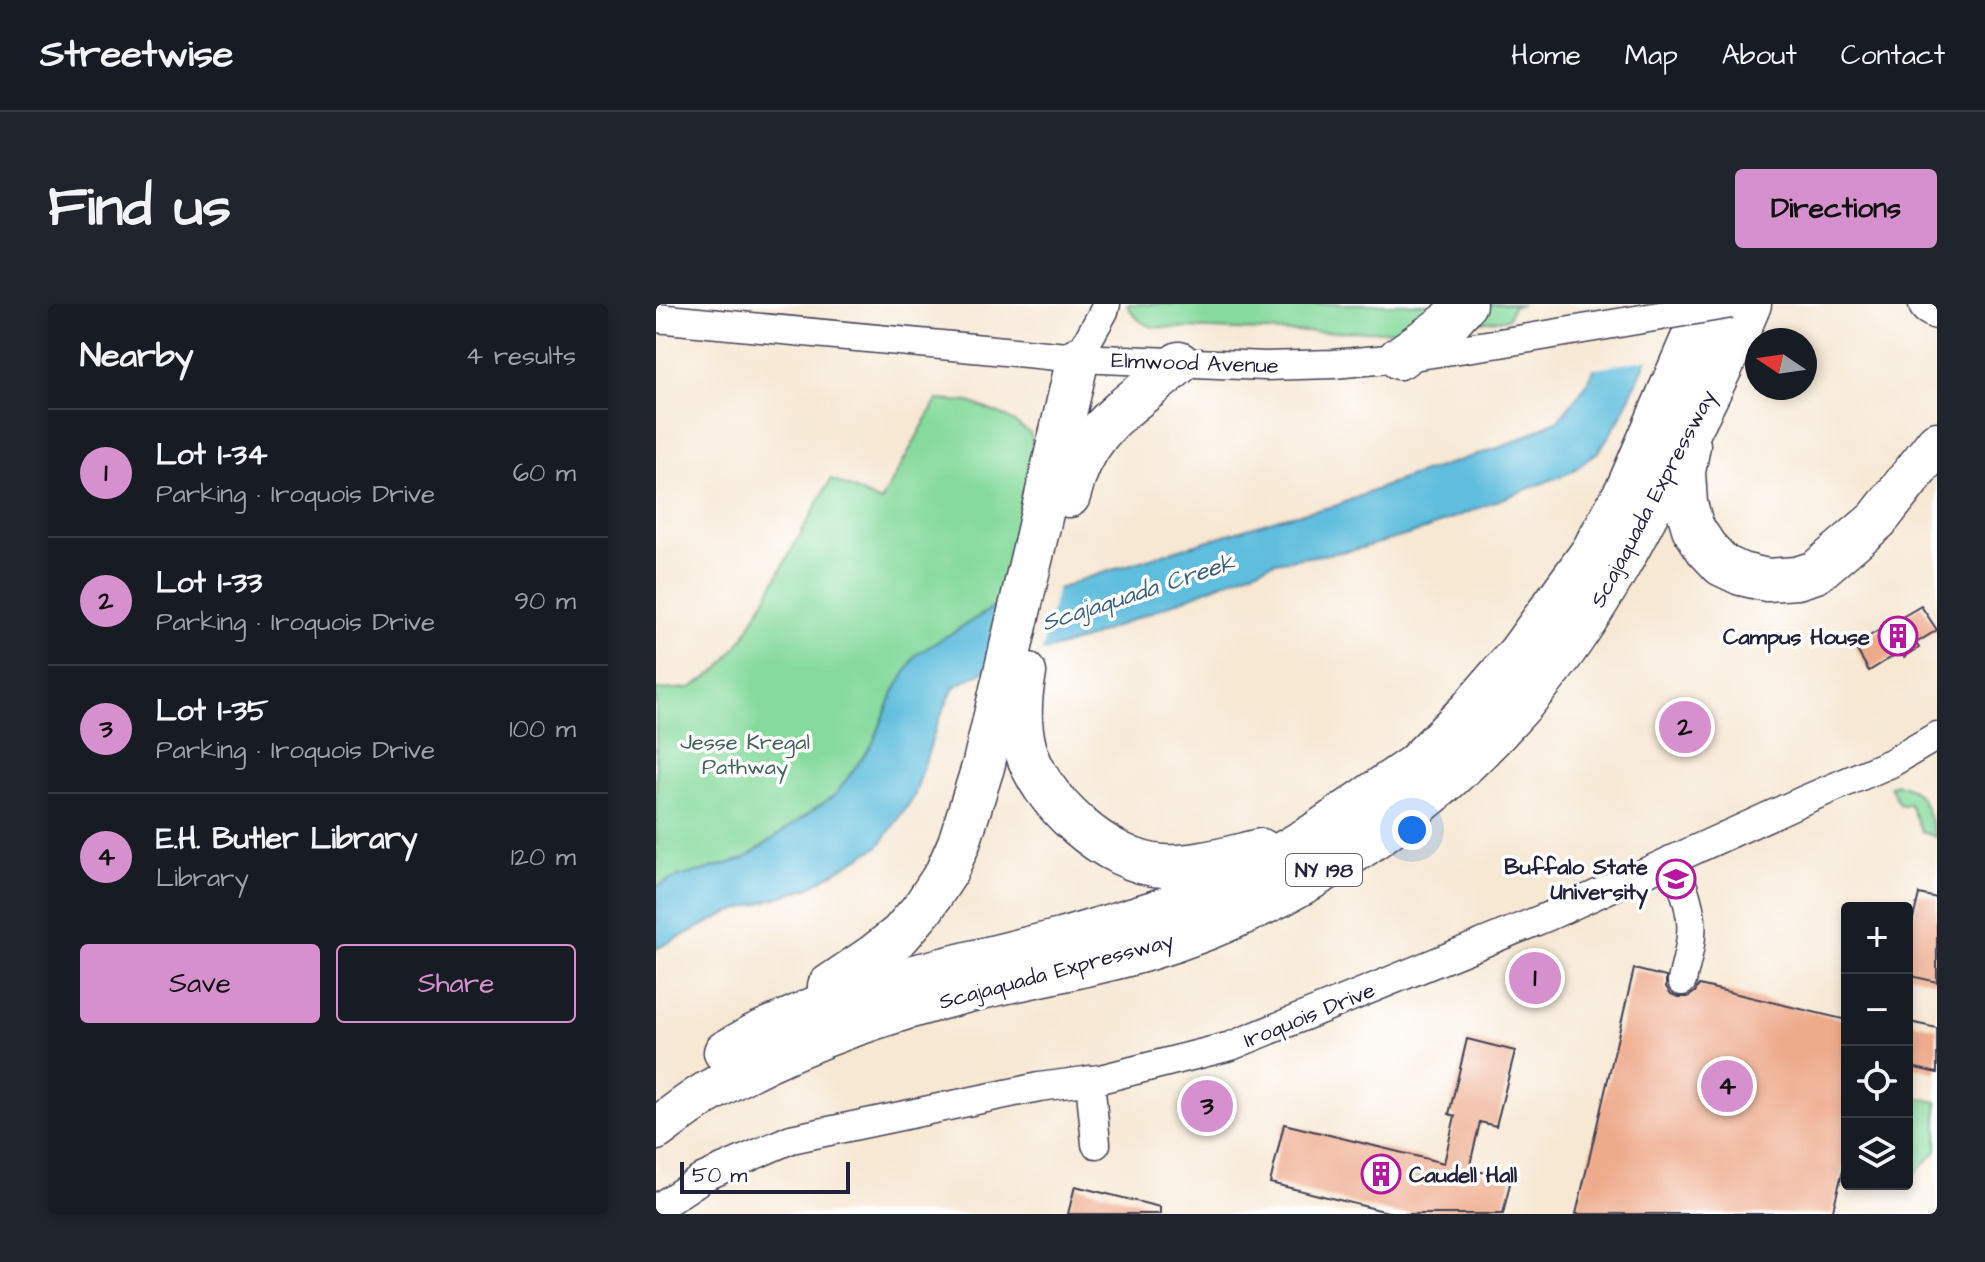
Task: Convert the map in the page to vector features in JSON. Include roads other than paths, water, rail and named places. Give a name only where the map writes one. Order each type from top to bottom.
[{"type":"highway","points":[[1399,358],[1447,324],[1465,304]]},
{"type":"highway","name":"Scajaquada Expressway","points":[[656,1094],[755,1035],[853,991],[1061,940],[1222,888],[1312,836],[1415,765],[1471,709],[1519,653],[1592,552],[1628,487],[1707,304]]},
{"type":"highway","name":"Scajaquada Expressway","points":[[656,1129],[720,1086],[766,1061],[844,1029],[969,991],[1144,950],[1216,925],[1304,883],[1358,850],[1459,768],[1506,722],[1579,631],[1640,529],[1750,304]]},
{"type":"highway","points":[[1930,304],[1937,308]]},
{"type":"highway","points":[[755,1035],[900,935],[946,873],[983,767],[1010,700],[1024,676],[1078,358]]},
{"type":"highway","points":[[1043,556],[1084,451],[1107,422],[1179,363]]},
{"type":"highway","points":[[1694,422],[1684,472],[1686,504],[1693,528],[1722,565],[1741,574],[1767,580],[1797,578],[1816,572],[1877,520],[1937,443]]},
{"type":"highway","points":[[1010,700],[1021,722],[1025,749],[1036,774],[1052,797],[1073,821],[1098,842],[1122,856],[1162,866],[1199,864],[1312,836]]},
{"type":"street","points":[[1078,358],[1106,304]]},
{"type":"street","name":"Elmwood Avenue","points":[[686,314],[1078,358],[1279,366],[1399,358],[1731,304]]},
{"type":"street","name":"Iroquois Drive","points":[[656,1209],[704,1177],[791,1139],[1039,1087],[1090,1080],[1231,1046],[1549,916],[1891,763],[1937,736]]},
{"type":"street","points":[[1671,860],[1679,874],[1691,920],[1691,942],[1682,981]]},
{"type":"street","points":[[1090,1080],[1096,1144]]},
{"type":"water","name":"Scajaquada Creek","points":[[1672,304],[1619,420],[1599,451],[1571,472],[1415,533],[1354,550],[1275,562],[1085,639],[991,667],[954,687],[937,724],[914,797],[879,846],[808,888],[728,913],[656,949],[656,887],[673,879],[744,859],[836,794],[873,743],[893,694],[916,655],[993,608],[1283,517],[1335,506],[1405,478],[1507,445],[1558,420],[1586,385],[1615,328]]},
{"type":"place","name":"Campus House","points":[[1898,636]]},
{"type":"place","name":"Lot I-33","points":[[1685,727]]},
{"type":"place","name":"Buffalo State University","points":[[1676,879]]},
{"type":"place","name":"Lot I-34","points":[[1535,978]]},
{"type":"place","name":"E.H. Butler Library","points":[[1727,1086]]},
{"type":"place","name":"Lot I-35","points":[[1207,1106]]},
{"type":"place","name":"Caudell Hall","points":[[1381,1174]]},
{"type":"park label","name":"Jesse Kregal Pathway","points":[[745,754]]}]
